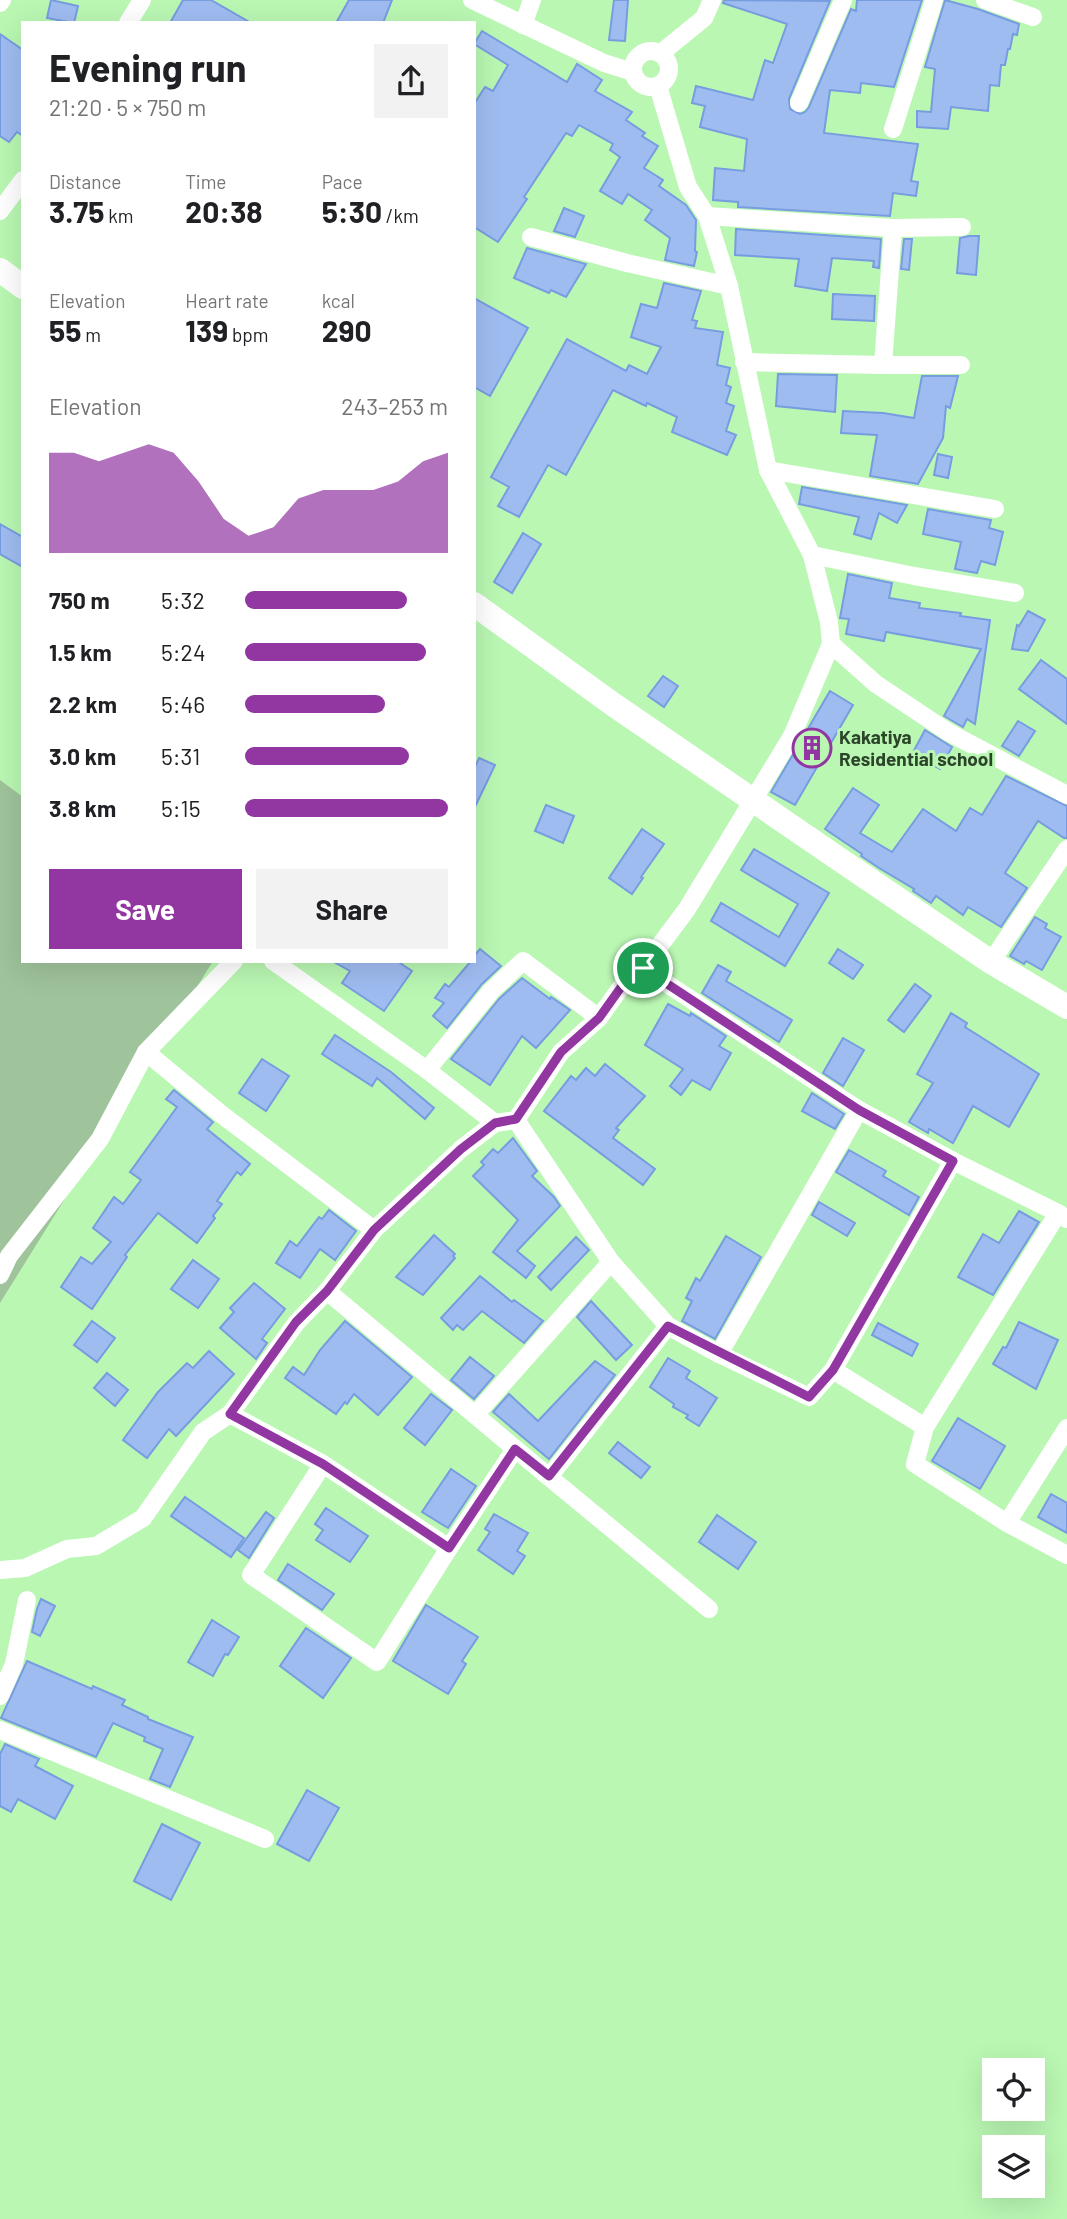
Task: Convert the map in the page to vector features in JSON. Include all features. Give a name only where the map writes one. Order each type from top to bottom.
[{"type":"main road","points":[[0,270],[21,286]]},
{"type":"main road","points":[[478,614],[991,962],[1067,1007]]},
{"type":"street","points":[[129,21],[142,0]]},
{"type":"street","points":[[472,0],[604,63],[633,72]]},
{"type":"street","points":[[523,25],[531,0]]},
{"type":"street","points":[[661,54],[704,18],[712,0]]},
{"type":"street","points":[[799,103],[843,0]]},
{"type":"street","points":[[894,129],[934,0]]},
{"type":"street","points":[[985,0],[1033,17]]},
{"type":"street","points":[[647,51],[666,58],[669,71],[658,86],[642,85],[633,72],[635,58],[647,51]]},
{"type":"street","points":[[0,1570],[25,1568],[67,1549],[96,1546],[143,1518],[203,1432],[230,1414],[296,1322],[327,1291],[374,1230],[461,1149],[495,1123],[516,1119],[561,1052],[599,1018],[624,983],[643,968],[687,909],[792,736],[831,644],[829,622],[812,555],[768,470],[729,286],[707,216],[688,187],[658,86]]},
{"type":"street","points":[[0,211],[21,183]]},
{"type":"street","points":[[707,216],[893,228],[962,227]]},
{"type":"street","points":[[883,366],[893,228]]},
{"type":"street","points":[[531,237],[627,263],[729,286]]},
{"type":"street","points":[[744,362],[961,365]]},
{"type":"street","points":[[768,470],[995,509]]},
{"type":"street","points":[[812,555],[1015,593]]},
{"type":"street","points":[[831,644],[876,684],[948,732],[1067,795]]},
{"type":"street","points":[[991,962],[1067,849]]},
{"type":"street","points":[[427,1070],[491,991],[523,961],[599,1018]]},
{"type":"street","points":[[0,1275],[9,1256],[100,1139],[146,1052],[232,963]]},
{"type":"street","points":[[276,963],[427,1070],[495,1123]]},
{"type":"street","points":[[643,968],[859,1110],[1062,1216],[925,1427],[915,1464],[1007,1523],[1067,1555]]},
{"type":"street","points":[[146,1052],[221,1114],[374,1230]]},
{"type":"street","points":[[719,1353],[859,1110]]},
{"type":"street","points":[[516,1119],[611,1262],[668,1326],[809,1397],[833,1370],[953,1161]]},
{"type":"street","points":[[475,1415],[611,1262]]},
{"type":"street","points":[[327,1291],[709,1609]]},
{"type":"street","points":[[549,1476],[668,1326]]},
{"type":"street","points":[[833,1370],[925,1427]]},
{"type":"street","points":[[230,1414],[323,1464],[449,1548]]},
{"type":"street","points":[[1007,1523],[1067,1428]]},
{"type":"street","points":[[323,1464],[251,1575],[377,1662],[515,1449]]},
{"type":"street","points":[[0,1696],[14,1664],[27,1600]]},
{"type":"street","points":[[0,1730],[265,1839]]},
{"type":"green space","points":[[0,780],[21,796],[21,963],[212,963],[0,1303]]},
{"type":"building","points":[[51,0],[78,6],[74,21],[47,18]]},
{"type":"building","points":[[183,0],[211,0],[248,21],[171,21]]},
{"type":"building","points":[[349,0],[392,0],[384,21],[337,21]]},
{"type":"building","points":[[614,0],[628,0],[625,41],[609,40]]},
{"type":"building","points":[[724,0],[830,1],[789,99],[790,109],[800,114],[809,107],[851,9],[856,11],[857,0],[922,0],[894,87],[861,83],[860,93],[830,90],[824,133],[918,144],[911,181],[918,182],[916,196],[893,193],[890,216],[738,207],[738,202],[713,200],[715,168],[744,171],[747,139],[700,127],[705,106],[692,103],[696,86],[753,100],[765,60],[773,63],[787,24],[723,3]]},
{"type":"building","points":[[945,0],[1019,24],[1017,35],[1013,34],[1005,65],[1001,65],[999,86],[990,85],[988,111],[951,107],[948,129],[917,127],[917,111],[931,112],[935,69],[925,67]]},
{"type":"building","points":[[482,31],[567,82],[577,64],[602,80],[595,91],[632,112],[626,120],[645,133],[642,136],[658,146],[644,168],[663,180],[659,186],[686,205],[696,220],[697,252],[694,266],[665,260],[670,238],[645,220],[652,210],[628,194],[622,204],[600,191],[620,157],[610,150],[613,144],[579,125],[572,136],[566,133],[498,242],[476,228],[476,101],[485,87],[493,91],[508,65],[476,45]]},
{"type":"building","points":[[0,34],[21,49],[21,135],[17,132],[9,142],[0,136]]},
{"type":"building","points":[[564,208],[584,216],[575,237],[554,231]]},
{"type":"building","points":[[736,229],[881,239],[879,268],[873,267],[874,261],[832,258],[827,291],[795,286],[799,259],[735,255]]},
{"type":"building","points":[[979,236],[976,275],[957,273],[960,238]]},
{"type":"building","points":[[904,239],[912,239],[909,270],[901,269]]},
{"type":"building","points":[[527,248],[586,264],[566,297],[514,278]]},
{"type":"building","points":[[664,283],[701,291],[692,320],[697,321],[695,328],[723,332],[717,365],[730,368],[726,385],[731,387],[726,403],[734,406],[726,431],[736,435],[727,455],[672,432],[677,417],[613,390],[566,475],[548,465],[519,517],[498,506],[509,487],[491,477],[567,339],[626,371],[629,365],[647,374],[661,347],[631,337],[641,304],[657,308]]},
{"type":"building","points":[[833,294],[875,296],[874,321],[832,319]]},
{"type":"building","points":[[476,299],[528,328],[490,396],[476,388]]},
{"type":"building","points":[[778,374],[837,375],[835,412],[776,406]]},
{"type":"building","points":[[922,376],[958,376],[950,408],[946,406],[943,438],[918,484],[870,476],[877,435],[841,433],[843,411],[914,418]]},
{"type":"building","points":[[938,454],[952,457],[948,478],[934,475]]},
{"type":"building","points":[[802,487],[907,505],[897,523],[879,513],[871,539],[854,534],[859,517],[799,504]]},
{"type":"building","points":[[928,509],[991,520],[989,528],[1003,532],[995,565],[981,561],[977,573],[955,569],[961,542],[923,534]]},
{"type":"building","points":[[0,524],[21,536],[21,566],[0,554]]},
{"type":"building","points":[[523,533],[541,544],[512,593],[494,582]]},
{"type":"building","points":[[848,574],[892,583],[889,598],[920,603],[919,608],[990,620],[975,724],[967,719],[963,727],[944,716],[981,649],[886,632],[884,641],[846,634],[849,619],[840,618]]},
{"type":"building","points":[[1028,611],[1045,620],[1028,651],[1012,649],[1017,625],[1019,626]]},
{"type":"building","points":[[1041,660],[1067,679],[1067,724],[1019,689]]},
{"type":"building","points":[[663,676],[678,686],[664,707],[648,696]]},
{"type":"building","name":"Kakatiya Residential school","points":[[830,691],[853,705],[795,805],[771,792]]},
{"type":"building","points":[[1018,721],[1035,731],[1019,756],[1002,746]]},
{"type":"building","points":[[925,730],[952,747],[940,769],[912,754]]},
{"type":"building","points":[[479,758],[495,765],[476,805],[476,765]]},
{"type":"building","points":[[1006,776],[1067,806],[1067,838],[1038,821],[1005,873],[1027,888],[1001,927],[968,907],[963,915],[936,896],[931,903],[825,829],[853,788],[879,805],[860,833],[892,852],[923,809],[956,831],[970,808],[982,815]]},
{"type":"building","points":[[546,805],[574,816],[563,843],[535,831]]},
{"type":"building","points":[[642,829],[664,844],[632,894],[609,878]]},
{"type":"building","points":[[754,849],[829,893],[785,966],[711,921],[721,903],[779,937],[798,904],[741,870]]},
{"type":"building","points":[[1035,917],[1047,924],[1045,928],[1061,937],[1042,970],[1010,956]]},
{"type":"building","points":[[480,949],[501,966],[482,984],[447,1028],[433,1016],[444,1003],[435,998],[445,984],[449,987],[469,963],[476,963],[476,954]]},
{"type":"building","points":[[838,949],[863,965],[853,979],[829,963]]},
{"type":"building","points":[[336,963],[400,963],[412,971],[384,1011],[342,983],[350,971]]},
{"type":"building","points":[[718,965],[731,972],[726,981],[792,1020],[779,1042],[702,993]]},
{"type":"building","points":[[522,978],[570,1010],[536,1048],[522,1036],[490,1085],[451,1059],[499,999]]},
{"type":"building","points":[[915,984],[931,996],[904,1032],[888,1020]]},
{"type":"building","points":[[668,1004],[690,1016],[691,1013],[726,1036],[719,1046],[731,1053],[710,1090],[692,1080],[681,1095],[670,1086],[683,1069],[645,1045]]},
{"type":"building","points":[[951,1013],[967,1023],[965,1027],[1039,1074],[1009,1127],[973,1106],[953,1143],[929,1129],[928,1133],[909,1122],[933,1083],[917,1074]]},
{"type":"building","points":[[335,1035],[391,1072],[434,1108],[425,1119],[377,1078],[372,1086],[322,1054]]},
{"type":"building","points":[[843,1038],[864,1050],[843,1086],[823,1073]]},
{"type":"building","points":[[262,1059],[289,1076],[266,1111],[239,1093]]},
{"type":"building","points":[[605,1064],[645,1096],[616,1128],[619,1130],[613,1138],[655,1169],[643,1185],[544,1111],[571,1076],[576,1080],[586,1068],[595,1076]]},
{"type":"building","points":[[174,1090],[213,1122],[207,1129],[250,1164],[241,1175],[237,1172],[217,1201],[222,1204],[197,1243],[158,1213],[125,1255],[127,1257],[92,1309],[61,1287],[81,1257],[92,1264],[111,1242],[93,1228],[114,1197],[123,1204],[141,1180],[130,1172],[177,1107],[166,1099]]},
{"type":"building","points":[[812,1093],[844,1114],[835,1129],[802,1111]]},
{"type":"building","points":[[513,1138],[537,1171],[532,1176],[560,1206],[517,1251],[535,1266],[526,1278],[493,1252],[518,1220],[473,1176],[484,1165],[481,1162],[493,1149],[498,1153]]},
{"type":"building","points":[[849,1150],[886,1171],[883,1176],[919,1197],[909,1215],[836,1172]]},
{"type":"building","points":[[819,1202],[855,1223],[847,1236],[812,1215]]},
{"type":"building","points":[[329,1210],[356,1231],[335,1260],[320,1249],[300,1278],[276,1263],[290,1241],[297,1246],[319,1217],[322,1219]]},
{"type":"building","points":[[1019,1211],[1039,1222],[993,1295],[958,1277],[983,1234],[999,1243]]},
{"type":"building","points":[[434,1235],[455,1254],[455,1258],[423,1295],[396,1277]]},
{"type":"building","points":[[726,1236],[761,1257],[715,1339],[682,1321],[692,1301],[686,1298],[696,1278],[700,1281]]},
{"type":"building","points":[[576,1237],[589,1250],[551,1290],[538,1277]]},
{"type":"building","points":[[193,1260],[219,1279],[198,1308],[171,1289]]},
{"type":"building","points":[[480,1276],[512,1302],[514,1300],[543,1321],[524,1343],[482,1311],[463,1330],[457,1325],[453,1330],[441,1318]]},
{"type":"building","points":[[254,1283],[285,1309],[262,1339],[267,1343],[256,1359],[220,1328],[234,1312],[230,1308]]},
{"type":"building","points":[[591,1301],[632,1345],[616,1360],[577,1317]]},
{"type":"building","points":[[92,1321],[115,1338],[97,1362],[74,1345]]},
{"type":"building","points":[[345,1321],[412,1377],[378,1415],[354,1394],[336,1414],[285,1378],[293,1367],[304,1375],[320,1350]]},
{"type":"building","points":[[1019,1322],[1058,1340],[1036,1389],[993,1364],[1003,1347],[1006,1348]]},
{"type":"building","points":[[878,1323],[918,1344],[912,1356],[872,1335]]},
{"type":"building","points":[[209,1351],[234,1374],[176,1436],[169,1429],[147,1458],[123,1440],[158,1392],[187,1363],[193,1368]]},
{"type":"building","points":[[470,1357],[494,1376],[474,1399],[451,1380]]},
{"type":"building","points":[[668,1358],[690,1371],[686,1378],[717,1398],[699,1426],[650,1387]]},
{"type":"building","points":[[595,1361],[615,1375],[549,1459],[493,1412],[509,1394],[538,1421]]},
{"type":"building","points":[[107,1373],[128,1390],[115,1406],[94,1388]]},
{"type":"building","points":[[431,1394],[452,1410],[425,1445],[404,1428]]},
{"type":"building","points":[[958,1418],[1005,1446],[980,1489],[932,1461]]},
{"type":"building","points":[[618,1442],[650,1467],[641,1478],[609,1453]]},
{"type":"building","points":[[451,1469],[476,1486],[448,1528],[422,1512]]},
{"type":"building","points":[[1051,1494],[1067,1503],[1067,1533],[1038,1517]]},
{"type":"building","points":[[185,1497],[244,1538],[231,1557],[171,1516]]},
{"type":"building","points":[[326,1508],[368,1536],[350,1562],[316,1540],[323,1530],[315,1524]]},
{"type":"building","points":[[266,1512],[274,1518],[249,1558],[238,1550]]},
{"type":"building","points":[[494,1514],[528,1533],[517,1551],[525,1556],[513,1574],[478,1550],[490,1532],[485,1529]]},
{"type":"building","points":[[717,1515],[756,1542],[738,1569],[699,1542]]},
{"type":"building","points":[[288,1564],[334,1594],[322,1610],[278,1580]]},
{"type":"building","points":[[41,1599],[55,1606],[40,1636],[32,1632]]},
{"type":"building","points":[[426,1605],[478,1637],[462,1661],[466,1664],[448,1694],[393,1661]]},
{"type":"building","points":[[212,1620],[239,1637],[228,1655],[225,1654],[213,1676],[188,1662]]},
{"type":"building","points":[[306,1628],[351,1658],[323,1698],[280,1666]]},
{"type":"building","points":[[27,1661],[125,1700],[122,1705],[193,1737],[170,1787],[150,1779],[163,1749],[144,1741],[145,1737],[113,1723],[96,1757],[1,1718]]},
{"type":"building","points":[[5,1744],[39,1759],[35,1766],[73,1786],[55,1819],[18,1799],[11,1812],[0,1806],[0,1754]]},
{"type":"building","points":[[307,1790],[339,1808],[309,1861],[277,1844]]},
{"type":"building","points":[[162,1824],[200,1843],[171,1900],[134,1881]]},
{"type":"place","name":"Kakatiya Residential school","points":[[812,748]]},
{"type":"route","points":[[643,968],[859,1110],[953,1161],[833,1370],[809,1397],[668,1326],[549,1476],[515,1449],[449,1548],[323,1464],[230,1414],[296,1322],[327,1291],[374,1230],[461,1149],[495,1123],[516,1119],[561,1052],[599,1018],[624,983],[643,968]]}]
